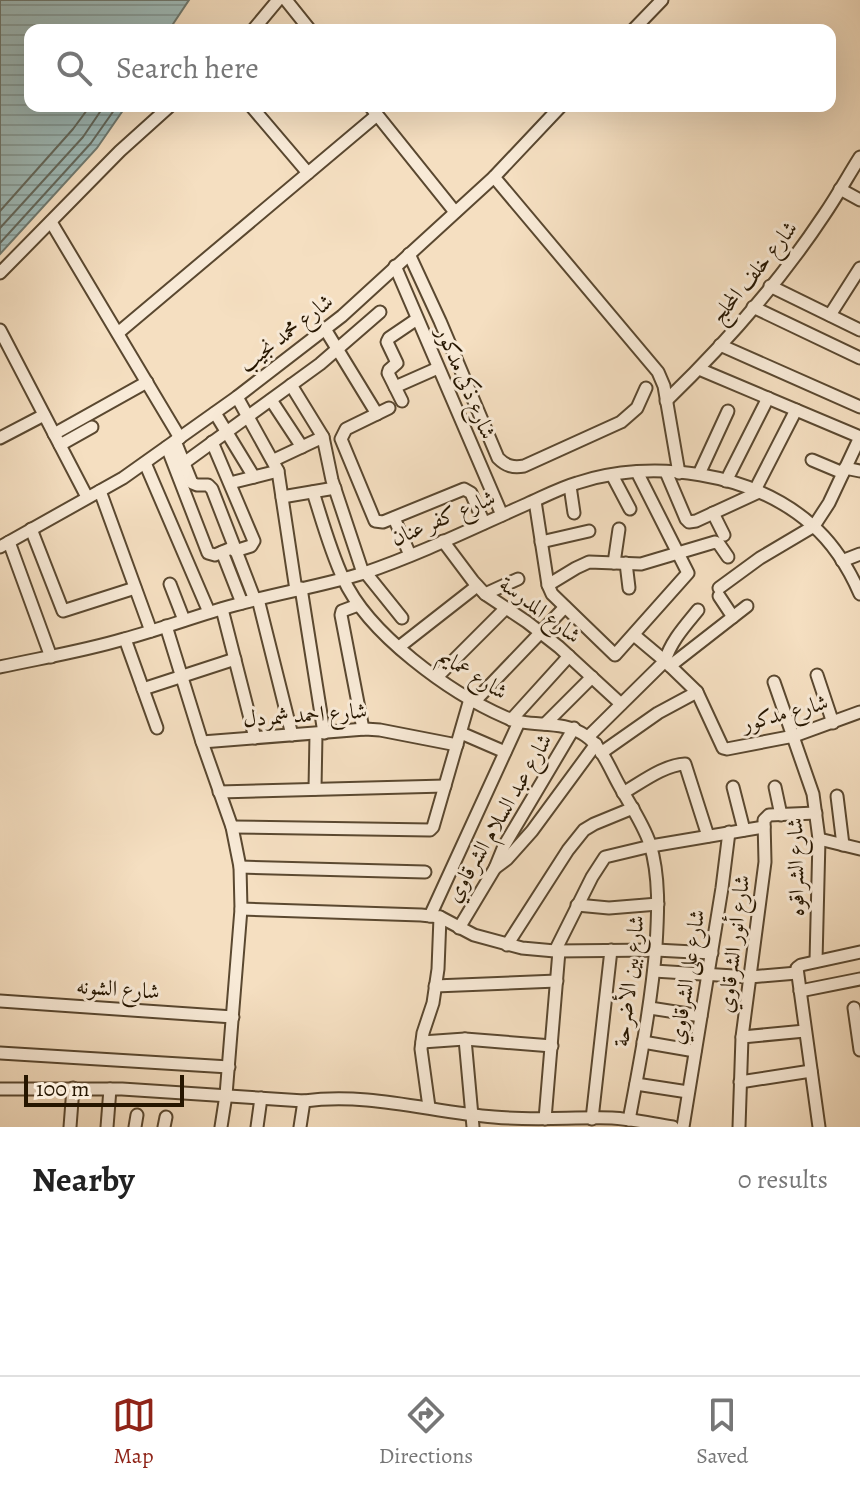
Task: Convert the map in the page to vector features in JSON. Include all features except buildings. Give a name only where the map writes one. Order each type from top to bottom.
[{"type":"street","points":[[258,24],[278,0]]},
{"type":"street","points":[[286,0],[305,24]]},
{"type":"street","points":[[639,24],[662,0]]},
{"type":"street","points":[[0,273],[120,151],[163,112]]},
{"type":"street","points":[[256,112],[308,173]]},
{"type":"street","points":[[118,333],[308,173],[372,112]]},
{"type":"street","points":[[376,112],[455,212]]},
{"type":"street","name":"شارع محمد نجيب","points":[[4,545],[145,463],[342,316],[494,177],[555,112]]},
{"type":"street","name":"شارع خلف المحلج","points":[[666,401],[699,369],[770,286],[823,217],[860,159]]},
{"type":"street","points":[[494,177],[658,372],[664,386],[679,473]]},
{"type":"street","points":[[840,189],[860,200]]},
{"type":"street","points":[[51,222],[147,382],[192,483],[211,486],[256,600],[292,735]]},
{"type":"street","points":[[409,254],[498,458],[503,463],[524,466],[621,422],[637,408],[646,388]]},
{"type":"street","name":"شارع ذكى مدكور","points":[[395,266],[502,515]]},
{"type":"street","points":[[830,315],[860,268]]},
{"type":"street","points":[[770,286],[860,330]]},
{"type":"street","points":[[753,307],[860,358]]},
{"type":"street","points":[[184,463],[291,385],[380,312]]},
{"type":"street","points":[[402,401],[388,372],[397,363],[387,344],[388,339],[417,319]]},
{"type":"street","points":[[325,329],[377,414]]},
{"type":"street","points":[[0,330],[87,497]]},
{"type":"street","points":[[720,345],[860,407]]},
{"type":"street","points":[[395,387],[438,368]]},
{"type":"street","points":[[699,369],[860,437],[829,503],[814,526],[760,558],[719,592],[733,617]]},
{"type":"street","points":[[57,439],[147,382]]},
{"type":"street","points":[[291,385],[323,437],[335,488],[364,573],[402,618]]},
{"type":"street","points":[[237,397],[276,465],[299,589],[320,733],[315,789]]},
{"type":"street","points":[[726,481],[768,398]]},
{"type":"street","points":[[271,400],[302,447]]},
{"type":"street","points":[[389,408],[346,429],[341,439],[375,521],[394,518],[464,489],[471,493],[484,523]]},
{"type":"street","points":[[666,472],[689,522],[713,513],[757,491],[796,410]]},
{"type":"street","points":[[699,474],[728,411]]},
{"type":"street","points":[[215,413],[254,477]]},
{"type":"street","points":[[1,434],[44,415]]},
{"type":"street","points":[[57,439],[92,427]]},
{"type":"street","points":[[230,483],[254,477],[323,437]]},
{"type":"street","points":[[174,442],[208,553],[215,555],[251,546],[254,541],[212,442]]},
{"type":"street","points":[[812,460],[844,471],[860,471]]},
{"type":"street","points":[[145,463],[209,612]]},
{"type":"street","points":[[535,501],[552,594],[613,654],[617,654],[688,573],[637,472]]},
{"type":"street","name":"شارع كفر عنان","points":[[0,667],[125,639],[209,612],[364,573],[570,486],[637,472],[699,474],[776,499],[814,526],[842,561],[860,594]]},
{"type":"street","points":[[612,475],[630,509]]},
{"type":"street","points":[[570,486],[574,513]]},
{"type":"street","points":[[282,497],[335,488]]},
{"type":"street","points":[[100,491],[151,631]]},
{"type":"street","name":"شارع عمايم","points":[[313,492],[343,578],[358,605],[399,647],[472,700],[515,721],[574,728],[595,744],[633,808],[651,846]]},
{"type":"street","points":[[713,513],[724,535]]},
{"type":"street","points":[[394,518],[410,555]]},
{"type":"street","points":[[31,529],[61,609],[66,611],[135,588]]},
{"type":"street","points":[[619,529],[620,563],[629,588]]},
{"type":"street","points":[[541,542],[589,531]]},
{"type":"street","name":"شارع المدرسة","points":[[443,541],[481,590],[541,633],[621,704]]},
{"type":"street","points":[[315,545],[330,542]]},
{"type":"street","points":[[548,585],[589,562],[641,564],[717,542],[728,557]]},
{"type":"street","points":[[4,545],[51,657]]},
{"type":"street","points":[[222,552],[242,603]]},
{"type":"street","points":[[842,561],[860,554]]},
{"type":"street","points":[[399,647],[481,590],[518,579]]},
{"type":"street","points":[[170,584],[184,620]]},
{"type":"street","points":[[358,605],[342,611],[341,615],[363,729]]},
{"type":"street","points":[[495,868],[532,831],[621,704],[668,664],[747,606]]},
{"type":"street","points":[[232,827],[430,830],[472,700],[565,607]]},
{"type":"street","points":[[437,677],[506,608]]},
{"type":"street","points":[[222,609],[255,738]]},
{"type":"street","points":[[668,664],[668,652],[698,610]]},
{"type":"street","points":[[166,626],[232,827],[240,867],[241,909],[229,1067],[221,1127]]},
{"type":"street","name":"شارع مدكور","points":[[634,635],[697,692],[723,748],[794,736],[860,712]]},
{"type":"street","points":[[125,639],[157,728]]},
{"type":"street","points":[[429,1107],[421,1063],[422,1042],[438,969],[435,917],[505,752],[515,721],[569,656]]},
{"type":"street","points":[[143,689],[235,659]]},
{"type":"street","points":[[817,675],[833,723]]},
{"type":"street","points":[[545,724],[592,677]]},
{"type":"street","name":"شارع الشراقوه","points":[[774,682],[813,794],[816,813],[819,839],[816,961]]},
{"type":"street","points":[[595,744],[697,692]]},
{"type":"street","name":"شارع عبد السلام الشرقاوي","points":[[459,928],[574,728]]},
{"type":"street","name":"شارع احمد شمردل","points":[[202,742],[363,729],[459,739],[505,752]]},
{"type":"street","points":[[623,793],[667,768],[685,764],[708,836]]},
{"type":"street","points":[[219,792],[445,786]]},
{"type":"street","points":[[733,787],[744,830]]},
{"type":"street","points":[[775,787],[781,815]]},
{"type":"street","points":[[837,796],[843,845]]},
{"type":"street","points":[[507,945],[584,830],[633,808]]},
{"type":"street","points":[[545,1119],[557,951],[577,905],[605,857],[764,827],[766,816],[816,813]]},
{"type":"street","name":"شارع أنور الشرقاوي","points":[[739,1127],[742,1037],[765,862],[764,827]]},
{"type":"street","name":"شارع على الشرقاوي","points":[[683,1127],[729,832]]},
{"type":"street","points":[[819,839],[860,849]]},
{"type":"street","name":"شارع بين الأضرحة","points":[[629,1120],[650,1008],[656,950],[657,879],[651,846]]},
{"type":"street","points":[[240,867],[425,872]]},
{"type":"street","points":[[577,905],[609,908],[658,904]]},
{"type":"street","points":[[241,909],[401,913],[435,917],[507,945],[557,951],[712,953]]},
{"type":"street","points":[[592,1119],[611,950]]},
{"type":"street","points":[[654,971],[750,977],[798,970],[816,961],[860,952]]},
{"type":"street","points":[[798,970],[819,1127]]},
{"type":"street","points":[[800,991],[860,979]]},
{"type":"street","points":[[435,986],[557,981]]},
{"type":"street","name":"شارع الشونه","points":[[0,1001],[233,1017]]},
{"type":"street","points":[[650,1008],[701,1016]]},
{"type":"street","points":[[854,1008],[860,1050]]},
{"type":"street","points":[[742,1037],[805,1031]]},
{"type":"street","points":[[422,1042],[465,1039],[552,1046]]},
{"type":"street","points":[[465,1039],[472,1121]]},
{"type":"street","points":[[643,1042],[695,1051]]},
{"type":"street","points":[[0,1053],[229,1067]]},
{"type":"street","points":[[740,1082],[811,1071]]},
{"type":"street","points":[[636,1084],[688,1092]]},
{"type":"street","points":[[70,1127],[73,1088]]},
{"type":"street","points":[[0,1089],[110,1089],[304,1101],[331,1097],[429,1107],[472,1121],[523,1123],[545,1119],[571,1123],[592,1119],[612,1123],[629,1120],[673,1127]]},
{"type":"street","points":[[107,1127],[110,1089]]},
{"type":"street","points":[[257,1127],[261,1098]]},
{"type":"street","points":[[300,1127],[304,1101]]},
{"type":"water","points":[[0,0],[189,0],[173,24],[24,24],[24,112],[122,112],[97,148],[0,254]]}]
